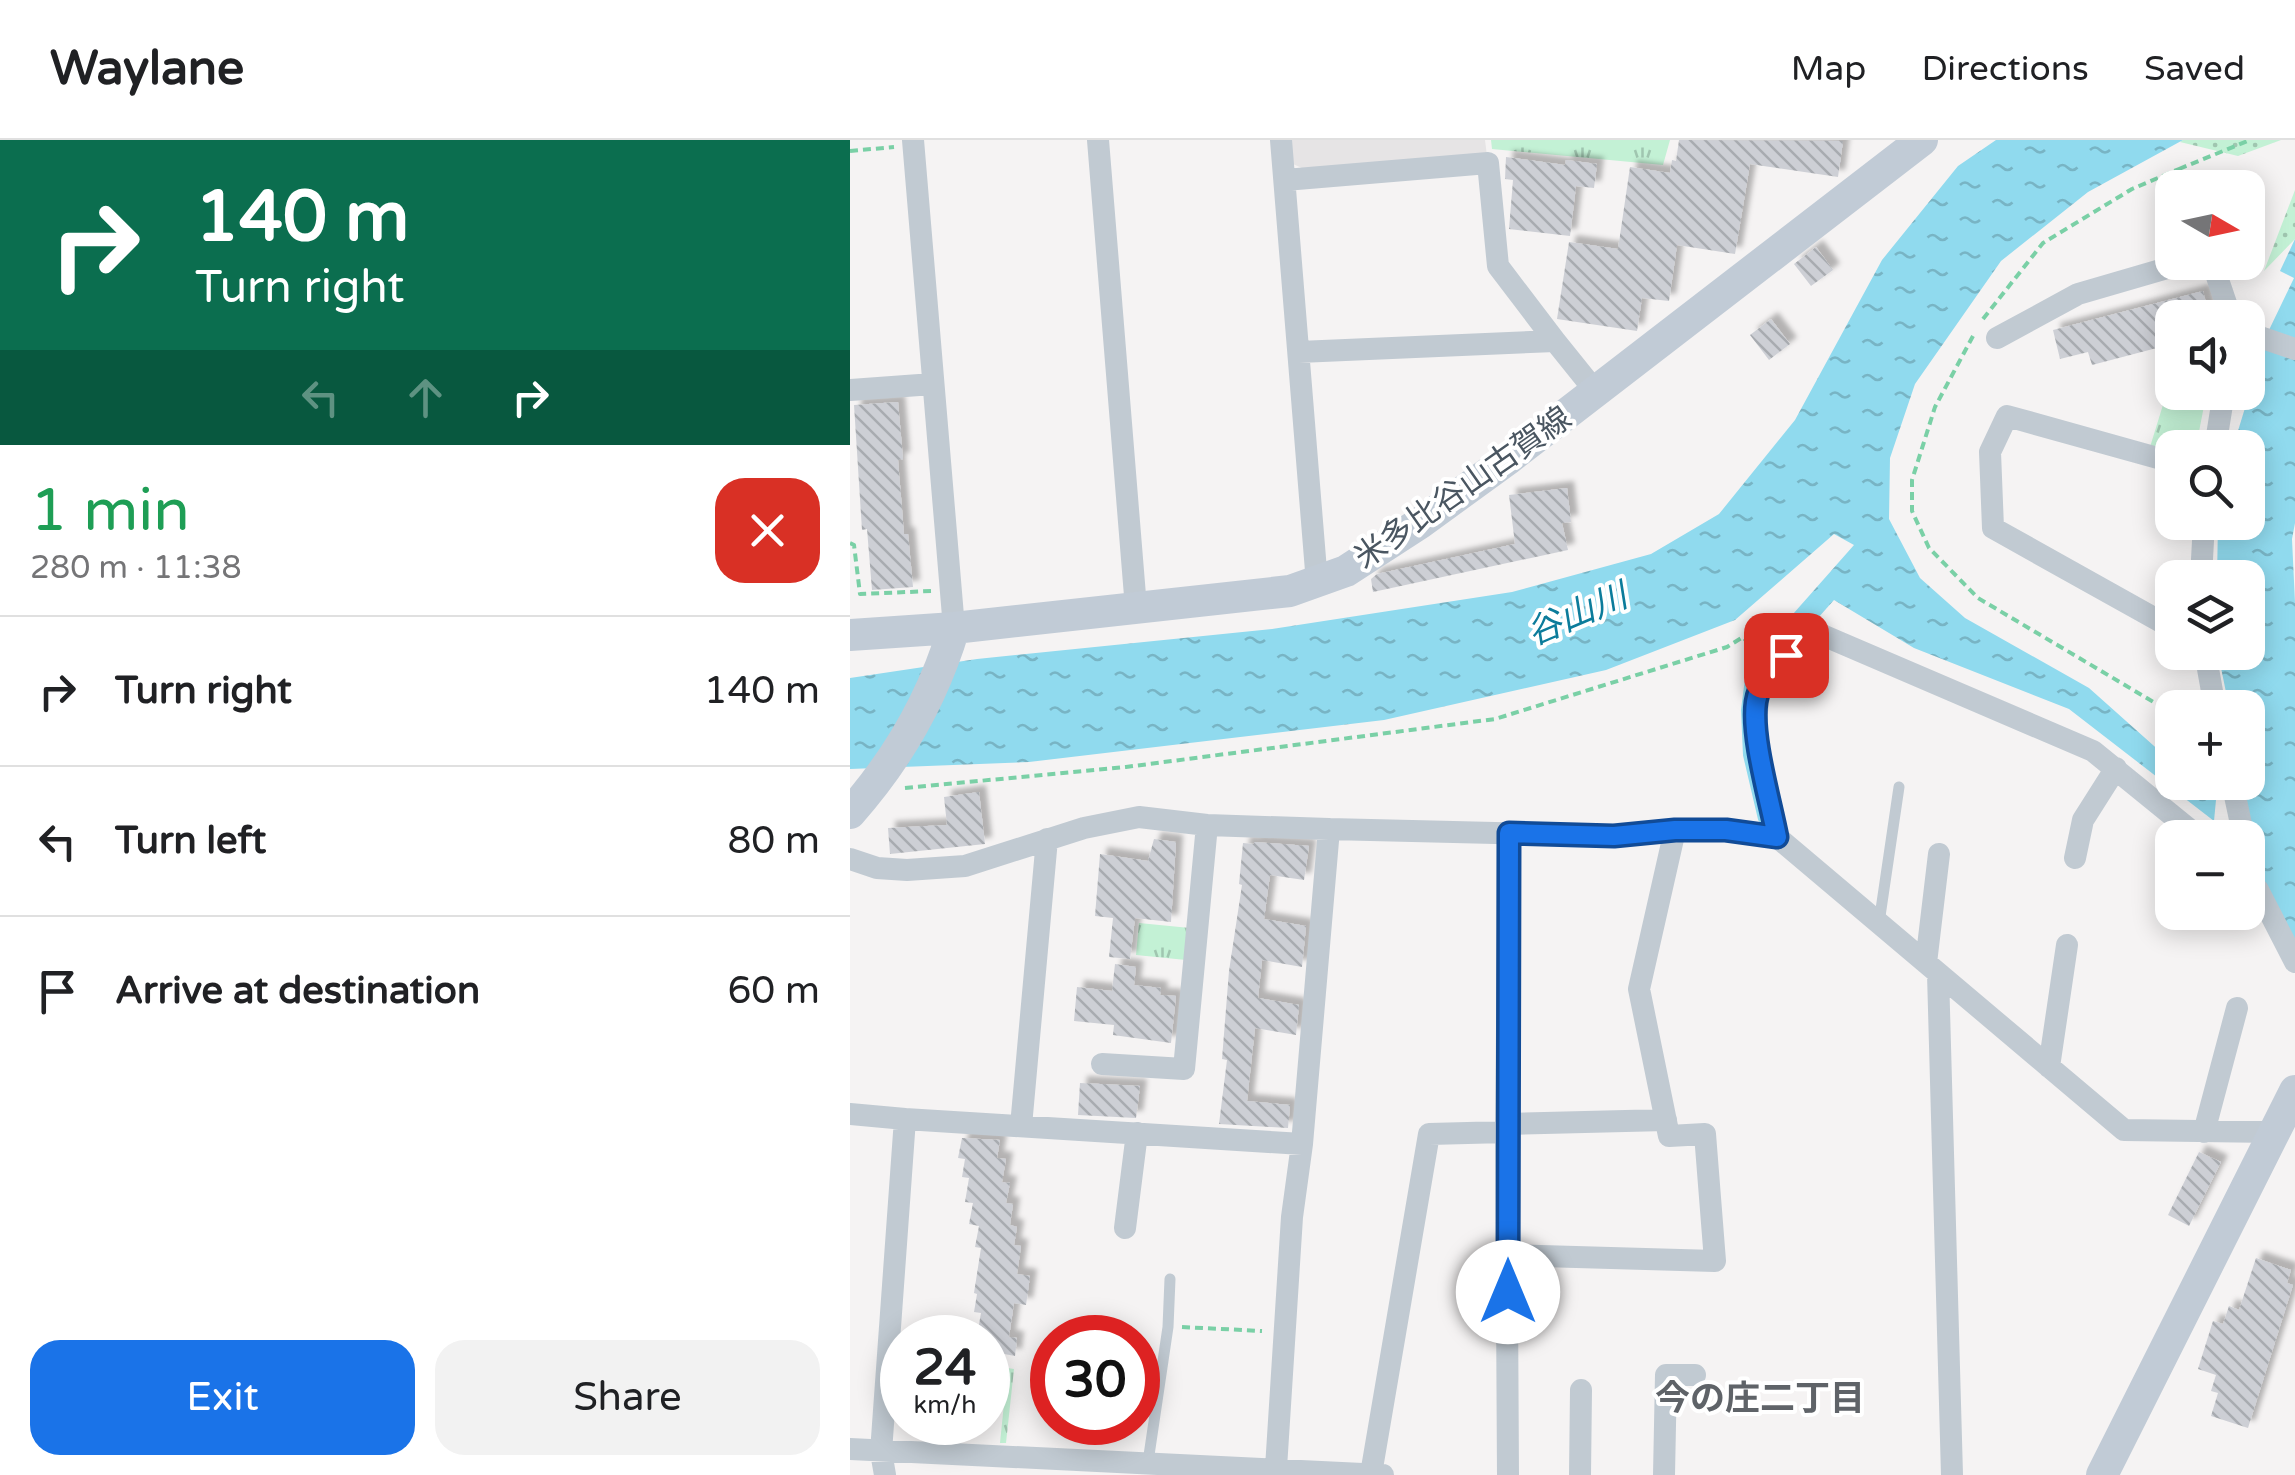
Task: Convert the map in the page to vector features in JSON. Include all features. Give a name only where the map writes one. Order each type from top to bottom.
[{"type":"main road","name":"米多比谷山古賀線","points":[[850,635],[954,628],[1290,591],[1346,571],[1420,524],[1922,140]]},
{"type":"main road","points":[[865,796],[897,756],[944,664],[954,628]]},
{"type":"main road","points":[[2102,1475],[2295,1091]]},
{"type":"street","points":[[1098,140],[1136,608]]},
{"type":"street","points":[[1282,140],[1317,583]]},
{"type":"street","points":[[913,142],[954,628]]},
{"type":"street","points":[[1285,180],[1488,163],[1498,266],[1596,392]]},
{"type":"street","points":[[1998,338],[2078,294],[2155,272]]},
{"type":"street","points":[[2265,339],[2295,349]]},
{"type":"street","points":[[1298,352],[1555,341]]},
{"type":"street","points":[[850,390],[933,384]]},
{"type":"street","points":[[2155,457],[2007,416],[1990,452],[1993,528],[2155,619]]},
{"type":"street","points":[[1777,837],[1758,742],[1756,701],[1770,668],[1813,631],[2092,751],[2178,820]]},
{"type":"street","points":[[2074,858],[2083,820],[2116,768]]},
{"type":"street","points":[[850,859],[877,868],[907,870],[965,866],[1047,839],[1138,817],[1207,825],[1328,829],[1614,836],[1726,830],[1777,837],[2124,1130],[2274,1132]]},
{"type":"street","points":[[1102,1064],[1184,1069],[1207,825]]},
{"type":"street","points":[[1276,1468],[1292,1217],[1302,1144],[1328,829]]},
{"type":"street","points":[[1508,1256],[1715,1261],[1705,1134],[1669,1136],[1639,989],[1675,830]]},
{"type":"street","points":[[1508,1475],[1509,833]]},
{"type":"street","points":[[1021,1126],[1047,839]]},
{"type":"street","points":[[1939,854],[1932,969],[1952,1475]]},
{"type":"street","points":[[2265,904],[2295,962]]},
{"type":"street","points":[[2049,1067],[2066,945]]},
{"type":"street","points":[[2204,1132],[2237,1008]]},
{"type":"street","points":[[850,1114],[1302,1144]]},
{"type":"street","points":[[883,1464],[905,1118]]},
{"type":"street","points":[[1371,1474],[1429,1134],[1666,1120]]},
{"type":"street","points":[[1124,1228],[1137,1134]]},
{"type":"street","points":[[1664,1475],[1666,1375],[1695,1374]]},
{"type":"street","points":[[1580,1475],[1582,1390]]},
{"type":"street","points":[[850,1450],[883,1464]]},
{"type":"street","points":[[883,1464],[898,1450],[1136,1466],[1276,1468],[1383,1475]]},
{"type":"lane","points":[[1878,924],[1900,787]]},
{"type":"lane","points":[[1136,1466],[1168,1327],[1170,1280]]},
{"type":"path","points":[[2179,169],[2250,140]]},
{"type":"path","points":[[850,151],[913,142]]},
{"type":"path","points":[[850,544],[854,545],[860,594],[951,589]]},
{"type":"path","points":[[865,796],[1495,719],[1728,648],[1743,637]]},
{"type":"path","points":[[1168,1327],[1286,1333]]},
{"type":"shaded area","points":[[1291,140],[1485,140],[1487,156],[1302,168],[1293,164]]},
{"type":"green space","points":[[1491,140],[1670,140],[1663,165],[1492,149]]},
{"type":"green space","points":[[2281,140],[2238,156],[2180,142]]},
{"type":"green space","points":[[2295,190],[2295,239],[2265,268]]},
{"type":"green space","points":[[2161,410],[2203,410],[2199,430],[2155,430]]},
{"type":"green space","points":[[1139,923],[1190,928],[1186,960],[1136,955]]},
{"type":"green space","points":[[1010,1368],[1014,1369],[1010,1406]]},
{"type":"water","name":"谷山川","points":[[1996,140],[2183,140],[2088,192],[2001,261],[1915,384],[1890,458],[1889,519],[1920,578],[1965,618],[2089,688],[2155,747],[2155,775],[2069,709],[1914,648],[1834,600],[1785,655],[1770,640],[1854,545],[1834,534],[1735,620],[1606,670],[1384,720],[1029,762],[850,769],[850,678],[977,659],[1272,629],[1512,592],[1651,554],[1719,514],[1795,420],[1882,260],[1958,166]]},
{"type":"water","points":[[2295,239],[2292,539],[2295,948],[2265,883],[2265,820],[2250,820],[2246,800],[2265,800],[2265,690],[2226,690],[2221,670],[2265,670],[2265,560],[2217,560],[2218,540],[2265,540],[2265,430],[2238,430],[2244,410],[2265,410],[2265,343],[2294,278],[2280,271]]},
{"type":"water","points":[[2187,800],[2216,800],[2213,820]]},
{"type":"building","points":[[1679,140],[1843,141],[1838,177],[1750,164],[1735,254],[1677,245],[1669,301],[1642,298],[1637,331],[1557,319],[1569,242],[1618,249],[1630,167],[1670,173]]},
{"type":"building","points":[[1506,157],[1565,165],[1566,160],[1597,164],[1594,188],[1576,186],[1570,236],[1509,229],[1513,180],[1505,179]]},
{"type":"building","points":[[1816,247],[1833,270],[1811,286],[1794,264]]},
{"type":"building","points":[[2203,291],[2205,300],[2168,300]]},
{"type":"building","points":[[2155,303],[2155,348],[2092,365],[2088,352],[2060,359],[2053,330]]},
{"type":"building","points":[[1771,319],[1790,344],[1769,360],[1750,335]]},
{"type":"building","points":[[898,402],[904,534],[908,534],[913,587],[872,590],[867,529],[862,530],[854,405]]},
{"type":"building","points":[[1567,488],[1571,522],[1562,523],[1568,550],[1373,592],[1371,579],[1377,574],[1515,544],[1509,495]]},
{"type":"building","points":[[979,792],[985,844],[890,854],[888,828],[947,825],[944,797]]},
{"type":"building","points":[[1154,839],[1176,842],[1171,922],[1135,918],[1130,959],[1109,957],[1113,918],[1095,916],[1100,854],[1148,861]]},
{"type":"building","points":[[1243,843],[1309,846],[1304,880],[1270,875],[1264,919],[1306,926],[1302,967],[1262,960],[1258,998],[1299,1005],[1296,1035],[1255,1028],[1247,1101],[1290,1105],[1288,1128],[1219,1124],[1227,1060],[1222,1059],[1229,971],[1242,885],[1239,884]]},
{"type":"building","points":[[1115,964],[1136,967],[1134,985],[1161,988],[1160,995],[1176,996],[1171,1043],[1113,1035],[1114,1025],[1074,1021],[1077,987],[1112,991]]},
{"type":"building","points":[[1080,1083],[1140,1086],[1136,1118],[1078,1115]]},
{"type":"building","points":[[962,1138],[1000,1140],[997,1158],[1006,1159],[1002,1182],[1010,1183],[1006,1203],[1013,1204],[1010,1225],[1017,1227],[1014,1245],[1021,1246],[1017,1274],[1030,1276],[1026,1305],[1014,1303],[1010,1330],[1010,1315],[974,1312],[981,1248],[975,1247],[979,1226],[969,1224],[973,1203],[965,1202],[969,1178],[962,1177],[965,1159],[958,1158]]},
{"type":"building","points":[[2199,1152],[2221,1162],[2189,1226],[2168,1215]]},
{"type":"building","points":[[2256,1258],[2291,1270],[2287,1283],[2293,1285],[2248,1428],[2211,1416],[2218,1393],[2211,1391],[2216,1375],[2198,1369],[2213,1321],[2223,1324],[2229,1306],[2239,1310]]},
{"type":"building","points":[[1010,1337],[1017,1338],[1015,1356],[1010,1355]]},
{"type":"waterway","points":[[1761,819],[1746,755],[1744,710],[1749,671],[1780,640]]},
{"type":"district","name":"今の庄二丁目","points":[[1760,1399]]},
{"type":"route","points":[[1508,1292],[1509,833],[1614,836],[1726,830],[1777,837],[1758,742],[1756,701],[1770,668],[1786,655]]}]
